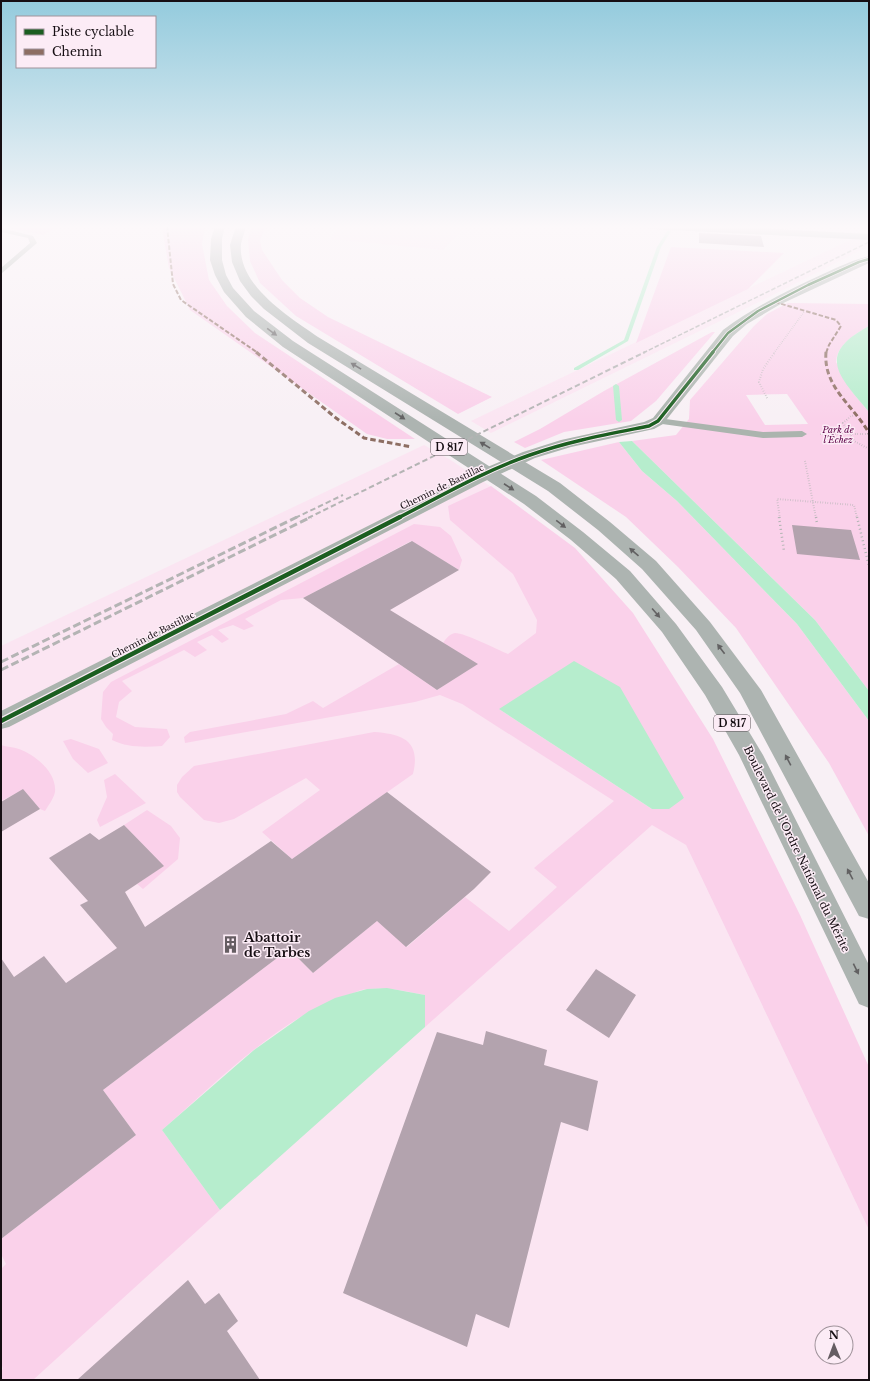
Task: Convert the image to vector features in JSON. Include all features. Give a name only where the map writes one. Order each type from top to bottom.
[{"type":"main road","name":"Boulevard de l'Ordre National du Mérite","points":[[229,290],[232,296],[261,324],[288,344],[368,394],[530,500],[577,536],[623,575],[669,628],[714,692],[751,755],[869,995]]},
{"type":"main road","name":"D 817","points":[[253,290],[259,298],[277,314],[313,340],[554,487],[604,526],[649,565],[703,626],[750,690],[869,908]]},
{"type":"street","name":"Chemin de Bastillac","points":[[1,722],[477,478],[529,455],[567,443],[649,426],[658,421],[728,333],[740,322],[775,302],[799,290]]},
{"type":"lane","points":[[658,421],[763,435],[802,434]]},
{"type":"path","points":[[767,398],[759,382],[763,369],[804,312]]},
{"type":"path","points":[[858,415],[851,416],[843,423],[854,441],[869,449]]},
{"type":"path","points":[[802,434],[869,434]]},
{"type":"path","points":[[804,461],[817,524]]},
{"type":"path","points":[[784,551],[777,499],[854,505],[869,566]]},
{"type":"shaded area","points":[[744,290],[782,290],[491,433],[471,421]]},
{"type":"shaded area","points":[[869,326],[869,412],[842,377],[838,366],[837,356],[842,347],[852,337]]},
{"type":"shaded area","points":[[632,441],[815,620],[869,691],[869,721],[797,624],[677,501],[642,471],[619,442]]},
{"type":"shaded area","points":[[424,445],[449,459],[502,494],[578,612],[462,704],[686,845],[869,1230],[869,1380],[1,1380],[1,646]]},
{"type":"shaded area","points":[[574,661],[620,687],[684,798],[669,809],[652,809],[499,709]]},
{"type":"shaded area","points":[[387,988],[425,995],[425,1027],[220,1210],[162,1130],[254,1050],[309,1011],[335,998],[367,989]]},
{"type":"green space","points":[[180,290],[216,290],[227,306],[255,333],[415,439],[387,439],[367,434],[190,310]]},
{"type":"green space","points":[[268,290],[292,290],[300,298],[328,317],[492,397],[458,414],[296,316]]},
{"type":"green space","points":[[655,290],[745,290],[636,343]]},
{"type":"green space","name":"Park de l'Échez","points":[[788,303],[869,304],[869,326],[853,336],[843,345],[837,356],[836,362],[853,393],[869,412],[869,691],[815,620],[632,441],[676,435],[689,419],[690,400],[754,326],[767,314]],"holes":[[[787,394],[808,424],[765,425],[746,395]]]},
{"type":"green space","points":[[712,332],[715,332],[656,401],[631,421],[564,432],[525,448],[514,442],[540,429],[604,391]]},
{"type":"green space","points":[[619,442],[642,471],[677,501],[797,624],[869,721],[869,836],[829,763],[736,628],[678,567],[626,517],[541,460]]},
{"type":"green space","points":[[491,486],[575,548],[633,613],[713,739],[800,915],[869,1067],[869,1230],[686,845],[652,825],[425,1027],[425,995],[390,989],[364,990],[326,1004],[300,1017],[251,1052],[162,1130],[220,1210],[33,1380],[1,1380],[1,1371],[3,1369],[1,1362],[1,1269],[6,1264],[1,1254],[1,1239],[136,1135],[103,1090],[289,949],[313,973],[377,921],[407,947],[465,897],[509,931],[557,887],[534,868],[614,801],[462,704],[440,695],[415,702],[185,743],[184,737],[190,732],[286,714],[313,701],[323,708],[399,664],[437,690],[477,664],[443,643],[451,634],[455,633],[466,636],[508,654],[536,633],[537,620],[513,574],[450,520],[448,506]],"holes":[[[499,709],[684,798],[652,809]]]},
{"type":"green space","points":[[414,524],[440,527],[451,536],[462,560],[459,570],[411,541],[303,598],[281,600],[245,619],[254,626],[244,630],[233,625],[218,630],[229,639],[222,643],[212,635],[197,642],[207,650],[195,657],[184,650],[122,681],[132,691],[119,702],[116,717],[135,727],[167,729],[170,737],[162,746],[130,746],[112,740],[113,734],[101,719],[103,692],[111,682]]},
{"type":"green space","points":[[374,732],[401,737],[407,741],[412,747],[414,754],[415,763],[413,774],[292,859],[262,832],[320,790],[306,778],[234,819],[219,823],[204,820],[180,797],[177,792],[177,785],[182,777],[194,766]]},
{"type":"green space","points":[[71,739],[99,749],[108,763],[88,773],[73,759],[63,741]]},
{"type":"green space","points":[[1,745],[17,748],[26,752],[38,760],[53,778],[55,792],[45,811],[40,809],[23,790],[1,801]]},
{"type":"green space","points":[[115,774],[146,803],[100,827],[97,820],[107,797],[104,780]]},
{"type":"green space","points":[[147,810],[171,826],[180,838],[178,859],[143,889],[137,884],[163,866],[124,825]]},
{"type":"building","points":[[792,525],[851,530],[860,560],[797,554]]},
{"type":"building","points":[[412,541],[459,570],[390,610],[478,664],[437,690],[303,598]]},
{"type":"building","points":[[23,789],[40,809],[1,832],[1,802]]},
{"type":"building","name":"Abattoir de Tarbes","points":[[387,792],[491,872],[474,889],[406,947],[377,921],[313,973],[289,949],[103,1090],[136,1135],[1,1239],[1,958],[14,977],[44,956],[66,983],[117,948],[80,905],[88,901],[49,858],[90,833],[99,840],[124,825],[164,866],[125,892],[145,927],[271,841],[292,859]]},
{"type":"building","points":[[596,969],[636,995],[609,1038],[566,1010]]},
{"type":"building","points":[[486,1031],[547,1050],[544,1065],[598,1081],[588,1131],[561,1122],[509,1328],[476,1314],[467,1347],[343,1293],[437,1032],[483,1045]]},
{"type":"building","points":[[188,1280],[205,1304],[219,1293],[238,1321],[227,1331],[260,1380],[77,1380]]},
{"type":"waterway","points":[[576,369],[626,341],[644,290]]},
{"type":"waterway","points":[[616,386],[619,420]]},
{"type":"railway","points":[[643,353],[770,290]]},
{"type":"railway","points":[[308,518],[645,352]]},
{"type":"railway","points":[[295,518],[343,495]]},
{"type":"railway","points":[[1,662],[297,517]]},
{"type":"railway","points":[[1,670],[311,517]]},
{"type":"marked path","points":[[176,290],[181,300],[256,352],[336,418],[364,438],[412,447]]},
{"type":"marked path","points":[[775,302],[836,320],[841,326],[838,333],[827,348],[825,362],[827,371],[835,388],[859,417],[869,433]]},
{"type":"cycle path","points":[[1,721],[477,478],[529,455],[567,443],[649,426],[658,421],[728,333],[758,311],[797,290]]},
{"type":"place","name":"Abattoir de Tarbes","points":[[231,944]]}]
